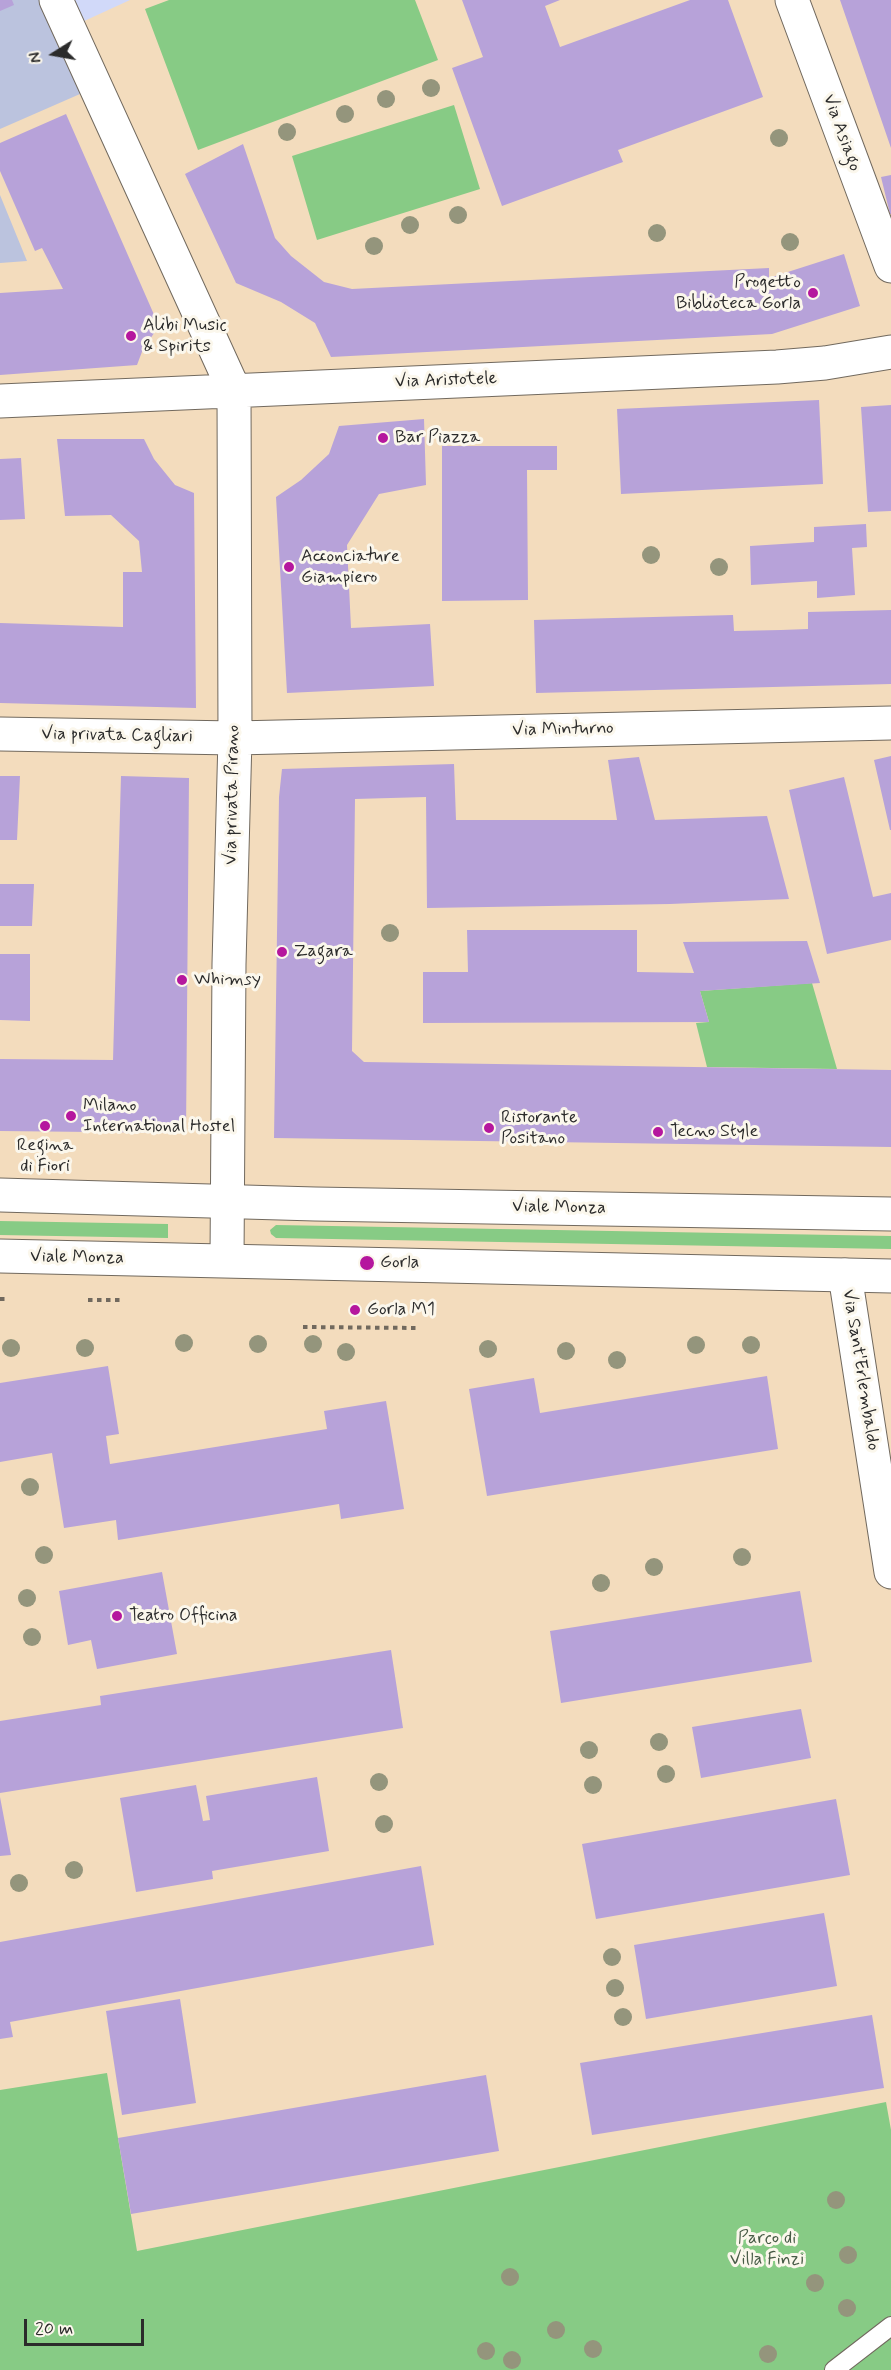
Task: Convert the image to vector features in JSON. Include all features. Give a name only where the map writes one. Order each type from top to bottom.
[{"type":"street","points":[[56,0],[234,390]]},
{"type":"street","name":"Via Asiago","points":[[792,0],[891,266]]},
{"type":"street","name":"Via Aristotele","points":[[0,401],[794,366],[891,352]]},
{"type":"street","name":"Via privata Pirano","points":[[226,1200],[235,738],[234,390]]},
{"type":"street","name":"Via Minturno","points":[[235,738],[891,723]]},
{"type":"street","name":"Via privata Cagliari","points":[[0,734],[235,738]]},
{"type":"street","name":"Viale Monza","points":[[0,1195],[315,1204],[891,1214]]},
{"type":"street","points":[[226,1200],[226,1260]]},
{"type":"street","name":"Viale Monza","points":[[0,1256],[891,1276]]},
{"type":"street","name":"Via Sant'Erlembaldo","points":[[845,1275],[891,1572]]},
{"type":"lane","points":[[834,2370],[891,2326]]},
{"type":"path","points":[[0,1299],[8,1299]]},
{"type":"path","points":[[88,1300],[123,1300]]},
{"type":"path","points":[[303,1327],[417,1328]]},
{"type":"shaded area","points":[[0,0],[56,0],[96,87],[0,129]]},
{"type":"shaded area","points":[[56,0],[130,0],[69,28]]},
{"type":"shaded area","points":[[0,195],[27,261],[0,263]]},
{"type":"green space","points":[[169,0],[415,0],[438,60],[198,150],[145,9]]},
{"type":"green space","points":[[454,105],[480,189],[317,240],[292,156]]},
{"type":"green space","points":[[812,983],[837,1069],[707,1067],[696,1023],[709,1022],[700,991]]},
{"type":"green space","points":[[0,1221],[168,1224],[168,1238],[0,1235]]},
{"type":"green space","points":[[276,1225],[891,1236],[891,1249],[276,1238],[270,1230]]},
{"type":"green space","name":"Parco di Villa Finzi","points":[[107,2073],[137,2251],[886,2102],[891,2130],[891,2370],[0,2370],[0,2090]]},
{"type":"building","points":[[0,0],[12,0],[14,5],[0,11]]},
{"type":"building","points":[[462,0],[560,0],[545,6],[560,47],[690,0],[728,0],[763,97],[618,150],[623,162],[502,206],[452,68],[483,57]]},
{"type":"building","points":[[840,0],[891,0],[891,148]]},
{"type":"building","points":[[66,114],[159,326],[143,349],[137,365],[0,375],[0,293],[63,289],[42,248],[35,251],[0,171],[0,143]]},
{"type":"building","points":[[243,144],[275,238],[291,256],[324,282],[352,289],[769,268],[769,278],[844,254],[860,306],[772,334],[331,357],[315,323],[281,302],[236,283],[185,174]]},
{"type":"building","points":[[891,175],[891,214],[890,214],[881,177]]},
{"type":"building","points":[[819,400],[823,484],[621,494],[617,409]]},
{"type":"building","points":[[891,405],[891,511],[868,512],[861,407]]},
{"type":"building","points":[[424,419],[426,485],[379,494],[347,545],[351,628],[430,624],[434,686],[287,693],[276,497],[301,480],[329,454],[339,426]]},
{"type":"building","points":[[57,439],[144,439],[154,459],[175,485],[194,493],[196,708],[0,703],[0,623],[123,627],[123,572],[142,572],[139,541],[111,515],[65,516]]},
{"type":"building","points":[[442,446],[557,446],[557,470],[527,470],[528,600],[442,601]]},
{"type":"building","points":[[21,458],[25,519],[0,520],[0,459]]},
{"type":"building","points":[[866,524],[867,547],[852,548],[855,595],[817,598],[817,581],[751,585],[750,546],[814,542],[814,527]]},
{"type":"building","points":[[891,610],[891,684],[536,693],[534,620],[733,615],[734,631],[781,630],[808,629],[808,612]]},
{"type":"building","points":[[891,756],[891,830],[890,830],[874,760]]},
{"type":"building","points":[[639,757],[655,820],[767,816],[789,899],[670,904],[427,908],[426,797],[355,799],[352,1051],[364,1062],[891,1070],[891,1147],[274,1138],[279,797],[282,769],[454,764],[456,820],[617,820],[608,760]]},
{"type":"building","points":[[0,776],[20,776],[17,840],[0,840]]},
{"type":"building","points":[[121,776],[189,778],[186,1133],[0,1131],[0,1059],[113,1060]]},
{"type":"building","points":[[844,777],[873,897],[891,893],[891,940],[827,954],[789,790]]},
{"type":"building","points":[[0,884],[34,884],[32,926],[0,926]]},
{"type":"building","points":[[467,930],[637,930],[637,972],[694,973],[683,942],[807,941],[820,983],[700,991],[709,1022],[423,1023],[423,972],[468,972]]},
{"type":"building","points":[[0,954],[30,954],[30,1021],[0,1020]]},
{"type":"building","points":[[108,1366],[119,1434],[106,1436],[110,1464],[327,1429],[324,1411],[386,1401],[404,1509],[341,1519],[339,1504],[118,1540],[116,1520],[64,1528],[52,1453],[0,1462],[0,1383]]},
{"type":"building","points":[[767,1376],[778,1449],[487,1496],[469,1389],[534,1378],[540,1413]]},
{"type":"building","name":"Teatro Officina","points":[[162,1572],[177,1654],[97,1669],[91,1640],[68,1645],[59,1591]]},
{"type":"building","points":[[800,1591],[812,1662],[561,1703],[550,1631]]},
{"type":"building","points":[[391,1650],[403,1728],[0,1793],[0,1721],[101,1705],[100,1696]]},
{"type":"building","points":[[801,1709],[811,1758],[701,1778],[692,1727]]},
{"type":"building","points":[[317,1777],[329,1851],[212,1871],[213,1879],[136,1892],[120,1798],[196,1785],[203,1821],[210,1820],[206,1796]]},
{"type":"building","points":[[0,1797],[11,1855],[0,1856]]},
{"type":"building","points":[[836,1799],[850,1875],[596,1919],[582,1844]]},
{"type":"building","points":[[421,1866],[434,1945],[10,2022],[13,2037],[0,2039],[0,1942]]},
{"type":"building","points":[[824,1913],[837,1986],[646,2019],[634,1945]]},
{"type":"building","points":[[180,1999],[196,2103],[122,2115],[106,2011]]},
{"type":"building","points":[[872,2015],[884,2088],[592,2135],[580,2063]]},
{"type":"building","points":[[486,2075],[499,2151],[131,2214],[118,2138]]},
{"type":"place","name":"Progetto Biblioteca Gorla","points":[[813,293]]},
{"type":"place","name":"Alibi Music & Spirits","points":[[131,336]]},
{"type":"place","name":"Bar Piazza","points":[[383,438]]},
{"type":"place","name":"Acconciature Giampiero","points":[[289,567]]},
{"type":"place","name":"Zagara","points":[[282,952]]},
{"type":"place","name":"Whimsy","points":[[182,980]]},
{"type":"place","name":"Milano International Hostel","points":[[71,1116]]},
{"type":"place","name":"Regina di Fiori","points":[[45,1126]]},
{"type":"place","name":"Ristorante Positano","points":[[489,1128]]},
{"type":"place","name":"Tecno Style","points":[[658,1132]]},
{"type":"place","name":"Gorla","points":[[367,1263]]},
{"type":"place","name":"Gorla M1","points":[[355,1310]]},
{"type":"place","name":"Teatro Officina","points":[[117,1616]]}]
